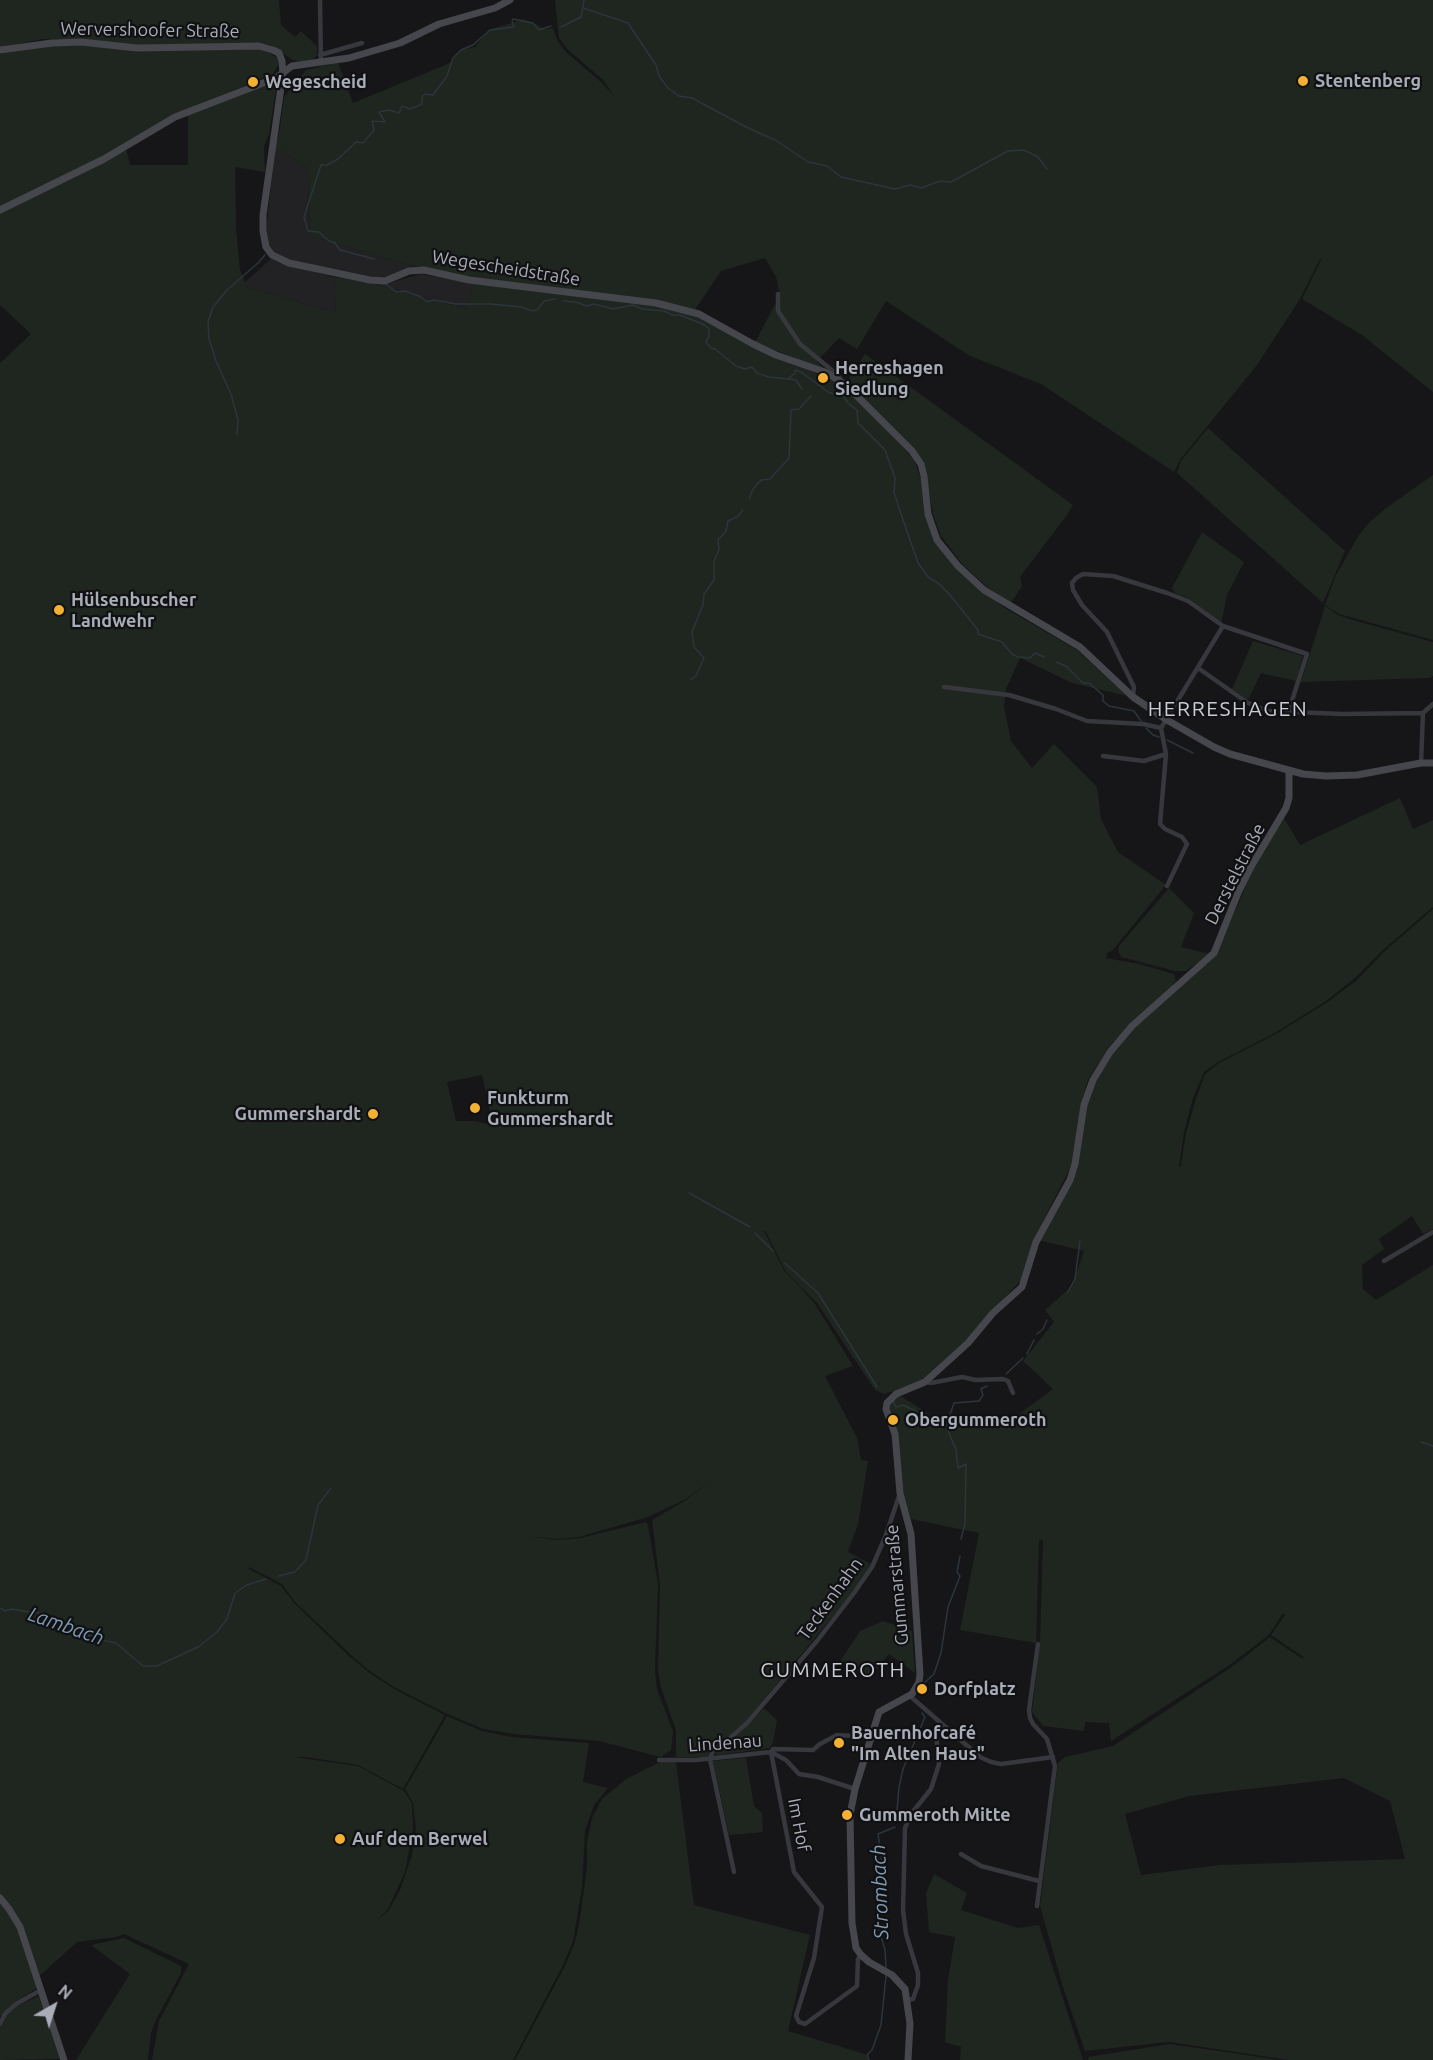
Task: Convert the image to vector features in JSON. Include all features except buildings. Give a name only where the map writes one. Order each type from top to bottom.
[{"type":"main road","points":[[0,210],[104,159],[175,117],[276,78],[292,66],[320,59],[349,58],[400,43],[439,24],[495,8],[510,0]]},
{"type":"main road","name":"Wervershoofer Straße","points":[[0,50],[52,42],[81,42],[137,48],[259,46],[268,47],[279,53],[283,73]]},
{"type":"main road","name":"Wegescheidstraße","points":[[283,73],[263,215],[266,247],[278,259],[333,274],[370,280],[385,281],[409,272],[424,270],[485,283],[656,303],[699,314],[776,355],[825,372],[840,381],[912,451],[921,464],[928,514],[937,540],[958,566],[984,590],[1080,647],[1133,697],[1167,720],[1230,754],[1289,771],[1341,776],[1433,763]]},
{"type":"main road","name":"Derstelstraße","points":[[1022,1287],[1036,1242],[1070,1180],[1075,1164],[1084,1105],[1093,1080],[1122,1037],[1214,953],[1238,893],[1286,808],[1289,798],[1289,771]]},
{"type":"main road","name":"Gummarstraße","points":[[910,1696],[916,1689],[920,1674],[912,1534],[900,1493],[895,1434],[886,1409],[887,1403],[896,1394],[925,1382],[968,1343],[993,1313],[1022,1287]]},
{"type":"main road","points":[[908,2060],[910,2024],[905,1989],[899,1981],[861,1955],[856,1948],[852,1923],[850,1815],[855,1789],[879,1712],[910,1696]]},
{"type":"main road","points":[[0,1898],[20,1927],[64,2060]]},
{"type":"street","points":[[320,0],[320,59],[362,43]]},
{"type":"street","points":[[778,294],[778,310],[800,344],[839,376],[840,381]]},
{"type":"street","points":[[1133,697],[1134,687],[1107,632],[1082,605],[1073,590],[1072,583],[1083,574],[1113,576],[1132,581],[1188,601],[1223,626],[1307,654],[1287,713]]},
{"type":"street","points":[[1167,886],[1187,844],[1182,837],[1160,825],[1166,754],[1161,728],[1223,626]]},
{"type":"street","points":[[1198,668],[1248,703],[1267,711],[1423,713],[1433,704]]},
{"type":"street","points":[[944,687],[1009,695],[1087,721],[1143,724],[1161,728]]},
{"type":"street","points":[[1421,763],[1423,713]]},
{"type":"street","points":[[1103,756],[1144,761],[1166,754]]},
{"type":"street","points":[[1384,1261],[1433,1232]]},
{"type":"street","points":[[925,1382],[962,1377],[976,1380],[1003,1379],[1012,1386],[1013,1393]]},
{"type":"street","name":"Teckenhahn","points":[[710,1759],[714,1749],[730,1738],[754,1715],[817,1641],[854,1593],[872,1567],[900,1493]]},
{"type":"street","points":[[1037,1906],[1054,1766],[1047,1739],[1030,1718],[1029,1710],[1038,1644]]},
{"type":"street","points":[[910,1696],[980,1757],[991,1762],[1001,1764],[1053,1757]]},
{"type":"street","points":[[908,2000],[913,1999],[918,1985],[918,1973],[906,1934],[903,1910],[905,1828],[911,1814],[931,1789],[939,1764],[936,1736],[942,1725]]},
{"type":"street","points":[[771,1752],[773,1749],[813,1750],[830,1737],[870,1737]]},
{"type":"street","name":"Lindenau","points":[[659,1760],[710,1759],[771,1752],[786,1760],[800,1774],[818,1777],[855,1789]]},
{"type":"street","name":"Im Hof","points":[[771,1752],[794,1872],[822,1907],[814,1958],[796,2016],[799,2022],[805,2024],[857,1986],[858,1959],[861,1955]]},
{"type":"street","points":[[710,1759],[734,1872]]},
{"type":"street","points":[[961,1854],[981,1866],[1039,1881]]},
{"type":"street","points":[[0,2024],[5,2014],[16,2004],[41,1990]]},
{"type":"shaded area","points":[[0,0],[279,0],[281,25],[295,37],[301,31],[317,46],[317,55],[313,60],[304,62],[293,60],[270,45],[260,43],[137,45],[80,39],[43,39],[0,47]]},
{"type":"shaded area","points":[[555,0],[1433,0],[1433,392],[1362,335],[1302,299],[1320,259],[1300,299],[1257,365],[1180,460],[1174,472],[1041,384],[970,356],[886,301],[857,349],[839,338],[820,358],[817,362],[825,370],[755,342],[780,295],[776,277],[765,258],[721,271],[694,311],[495,283],[413,266],[310,236],[308,169],[284,152],[275,149],[284,97],[306,70],[338,62],[353,103],[450,63],[461,50],[475,47],[489,30],[523,19],[546,29],[553,28],[557,40],[566,52],[614,96],[602,79],[568,50],[559,38]]},
{"type":"shaded area","points":[[80,45],[138,50],[262,49],[277,58],[279,64],[273,74],[174,115],[125,144],[130,165],[188,165],[188,115],[273,84],[276,89],[269,134],[264,147],[265,172],[235,167],[236,228],[240,270],[247,287],[336,313],[334,277],[371,283],[467,309],[473,283],[658,306],[693,313],[752,347],[775,358],[806,368],[840,385],[851,393],[914,459],[922,482],[926,515],[933,540],[958,570],[1005,608],[1077,650],[1127,696],[1072,683],[1020,658],[1006,689],[1004,707],[1011,741],[1032,768],[1054,744],[1097,787],[1101,819],[1118,852],[1166,885],[1112,951],[1107,953],[1106,958],[1174,974],[1176,981],[1108,1048],[1088,1080],[1081,1106],[1073,1162],[1036,1235],[1022,1279],[966,1341],[925,1378],[884,1394],[875,1390],[817,1303],[786,1272],[766,1232],[762,1230],[785,1272],[815,1304],[853,1366],[825,1376],[857,1438],[861,1460],[868,1461],[858,1524],[848,1552],[871,1564],[853,1592],[746,1721],[729,1736],[711,1747],[708,1757],[676,1757],[676,1730],[661,1688],[658,1671],[660,1585],[652,1520],[686,1500],[712,1480],[686,1499],[648,1517],[579,1537],[557,1539],[529,1536],[557,1540],[580,1538],[646,1522],[648,1525],[658,1584],[655,1670],[657,1689],[673,1731],[671,1750],[661,1757],[599,1741],[513,1734],[483,1729],[445,1713],[394,1687],[371,1672],[295,1602],[282,1584],[249,1567],[281,1586],[294,1603],[371,1674],[394,1689],[445,1715],[403,1789],[358,1765],[294,1757],[358,1766],[404,1791],[412,1803],[413,1829],[405,1872],[388,1909],[374,1923],[389,1910],[400,1890],[412,1855],[416,1829],[413,1803],[405,1789],[447,1716],[482,1731],[512,1737],[589,1743],[583,1782],[608,1788],[594,1805],[585,1831],[582,1888],[573,1941],[563,1965],[513,2060],[152,2060],[159,2021],[189,1964],[124,1934],[77,1942],[35,1980],[37,1988],[15,2002],[0,2017],[0,363],[31,334],[0,305],[0,54],[42,46]],"holes":[[[482,1075],[493,1125],[474,1121],[456,1121],[447,1082]]]},
{"type":"shaded area","points":[[275,149],[284,152],[308,169],[310,236],[413,266],[385,279],[280,257],[268,244],[266,231]]},
{"type":"shaded area","points":[[271,259],[334,277],[336,313],[247,287],[245,282]]},
{"type":"shaded area","points":[[420,274],[473,283],[467,309],[371,283],[387,284]]},
{"type":"shaded area","points":[[865,354],[1073,505],[1020,577],[1022,586],[1011,603],[987,587],[963,565],[941,536],[933,514],[924,463],[912,447],[847,382]]},
{"type":"shaded area","points":[[1208,428],[1345,551],[1323,603],[1177,473],[1181,461]]},
{"type":"shaded area","points":[[1433,475],[1433,640],[1339,614],[1325,605],[1336,575],[1359,535],[1386,508]]},
{"type":"shaded area","points":[[1202,532],[1244,562],[1227,595],[1221,624],[1188,598],[1175,593],[1172,588]]},
{"type":"shaded area","points":[[1325,606],[1338,615],[1356,621],[1433,642],[1433,676],[1429,678],[1301,682]]},
{"type":"shaded area","points":[[1253,641],[1303,656],[1296,681],[1261,673],[1248,700],[1232,689]]},
{"type":"shaded area","points":[[1400,798],[1413,829],[1433,820],[1433,907],[1384,949],[1355,978],[1326,1001],[1275,1033],[1218,1062],[1204,1072],[1193,1098],[1184,1132],[1179,1167],[1186,1133],[1205,1074],[1219,1063],[1276,1034],[1326,1003],[1356,981],[1385,951],[1433,909],[1433,1229],[1423,1234],[1412,1216],[1379,1239],[1384,1249],[1362,1265],[1363,1289],[1376,1300],[1433,1265],[1433,2060],[1289,2060],[1169,2042],[1085,2051],[1063,1987],[1040,1906],[1058,1763],[1065,1757],[1113,1746],[1233,1666],[1270,1637],[1301,1658],[1305,1658],[1271,1635],[1285,1615],[1283,1613],[1269,1635],[1231,1664],[1111,1741],[1109,1723],[1085,1722],[1084,1731],[1043,1726],[1032,1712],[1040,1644],[1043,1540],[1039,1540],[1036,1643],[960,1630],[979,1533],[911,1519],[902,1487],[889,1410],[891,1401],[899,1395],[945,1424],[1011,1420],[1053,1389],[1023,1361],[1054,1322],[1045,1310],[1072,1286],[1084,1251],[1039,1240],[1072,1180],[1088,1100],[1096,1078],[1134,1028],[1216,954],[1259,857],[1284,818],[1300,845]],"holes":[[[1344,1778],[1390,1801],[1405,1859],[1220,1865],[1141,1875],[1125,1814],[1189,1796]]]},
{"type":"shaded area","points":[[1169,888],[1194,913],[1181,947],[1210,954],[1186,971],[1175,971],[1121,957],[1118,951],[1119,946]]},
{"type":"shaded area","points":[[883,1621],[912,1631],[915,1673],[889,1654],[869,1678],[841,1660],[860,1631]]},
{"type":"shaded area","points":[[764,1708],[777,1720],[770,1748],[717,1755],[715,1753],[733,1739]]},
{"type":"shaded area","points":[[746,1758],[754,1806],[762,1813],[763,1832],[729,1835],[713,1761]]},
{"type":"shaded area","points":[[660,1762],[676,1762],[694,1905],[810,1935],[788,2031],[865,2054],[870,2060],[515,2060],[565,1966],[575,1942],[592,1818],[602,1799],[626,1779]]},
{"type":"shaded area","points":[[934,1874],[967,1893],[961,1910],[1018,1928],[1039,1925],[1083,2060],[960,2060],[961,2047],[945,2042],[948,1979],[955,1937],[929,1932],[926,1893]]},
{"type":"shaded area","points":[[124,1938],[181,1966],[181,1973],[151,2033],[148,2060],[76,2060],[130,1974],[91,1945]]},
{"type":"shaded area","points":[[39,1996],[61,2059],[0,2060],[0,2028],[7,2016],[17,2006]]},
{"type":"shaded area","points":[[1169,2044],[1279,2060],[1089,2060],[1088,2057]]},
{"type":"waterway","points":[[561,27],[581,17],[584,0]]},
{"type":"waterway","points":[[583,8],[628,23],[656,65],[659,76],[668,88],[679,96],[692,98],[775,140],[808,162],[827,166],[841,177],[895,189],[910,185],[921,188],[940,181],[951,182],[1008,151],[1024,150],[1038,157],[1047,169]]},
{"type":"waterway","points":[[374,259],[340,250],[335,243],[319,232],[308,231],[304,217],[321,165],[327,165],[338,159],[356,142],[363,143],[374,130],[372,121],[385,122],[379,112],[389,110],[399,113],[402,106],[410,109],[422,104],[422,97],[425,94],[433,95],[447,76],[453,58],[490,30],[514,27],[513,19],[533,23],[539,30],[551,26]]},
{"type":"waterway","points":[[237,434],[238,420],[231,394],[209,339],[208,322],[213,307],[227,290],[265,255]]},
{"type":"waterway","points":[[386,284],[396,292],[405,291],[427,302],[434,300],[456,304],[491,304],[521,307],[533,311],[538,309],[544,301],[555,299]]},
{"type":"waterway","points":[[563,301],[587,306],[594,304],[613,309],[633,305],[642,309],[680,315],[705,325],[709,329],[706,342],[736,366],[745,369],[752,367],[757,373],[788,379],[795,373],[795,370],[828,392],[839,396],[842,394],[857,410],[858,423],[885,450],[895,478],[894,492],[900,511],[918,563],[928,577],[950,595],[978,630],[978,634],[1002,642],[1012,654],[1018,657],[1030,658],[1035,653],[1044,657]]},
{"type":"waterway","points":[[789,379],[796,380],[802,389]]},
{"type":"waterway","points":[[749,499],[753,489],[761,480],[770,479],[789,458],[791,410],[799,409],[811,396]]},
{"type":"waterway","points":[[690,680],[696,676],[704,658],[694,647],[692,632],[703,605],[704,594],[714,580],[714,561],[719,550],[718,540],[726,531],[728,521],[737,517],[743,510]]},
{"type":"waterway","points":[[1056,662],[1066,666],[1083,683],[1089,683],[1103,695],[1103,701],[1109,706],[1134,711],[1141,721]]},
{"type":"waterway","points":[[1146,728],[1159,737]]},
{"type":"waterway","points":[[1167,740],[1193,753]]},
{"type":"waterway","points":[[689,1193],[750,1227]]},
{"type":"waterway","points":[[755,1233],[773,1251]]},
{"type":"waterway","name":"Strombach","points":[[1068,1292],[1075,1279],[1080,1241]]},
{"type":"waterway","points":[[785,1263],[818,1293],[877,1387]]},
{"type":"waterway","name":"Strombach","points":[[1037,1334],[1043,1329],[1047,1320]]},
{"type":"waterway","name":"Strombach","points":[[1027,1354],[1034,1340]]},
{"type":"waterway","name":"Strombach","points":[[1006,1374],[1023,1358]]},
{"type":"waterway","name":"Strombach","points":[[961,1539],[965,1524],[966,1464],[958,1468],[956,1450],[947,1423],[954,1403],[979,1401],[983,1395],[981,1389],[987,1386]]},
{"type":"waterway","points":[[893,1401],[896,1407],[903,1405],[946,1425]]},
{"type":"waterway","points":[[1421,1442],[1433,1446]]},
{"type":"waterway","name":"Lambach","points":[[279,1576],[295,1572],[306,1560],[318,1505],[331,1488]]},
{"type":"waterway","name":"Strombach","points":[[923,1684],[934,1674],[941,1653],[948,1607],[960,1576],[957,1572],[960,1556]]},
{"type":"waterway","name":"Lambach","points":[[0,1608],[5,1611],[12,1609],[41,1613],[45,1621],[66,1624],[87,1636],[94,1634],[102,1640],[116,1643],[143,1666],[157,1666],[198,1647],[217,1632],[227,1619],[235,1593],[247,1585],[266,1579]]},
{"type":"waterway","name":"Strombach","points":[[896,1822],[903,1769],[925,1717],[922,1713]]},
{"type":"waterway","name":"Strombach","points":[[886,1967],[885,1950],[878,1926],[878,1884],[883,1869],[878,1834],[895,1827]]},
{"type":"waterway","name":"Strombach","points":[[869,2060],[867,2055],[872,2050],[881,2025],[886,1976]]},
{"type":"place","name":"Stentenberg","points":[[1303,81]]},
{"type":"place","name":"Wegescheid","points":[[253,82]]},
{"type":"place","name":"Herreshagen Siedlung","points":[[823,378]]},
{"type":"place","name":"Hülsenbuscher Landwehr","points":[[59,610]]},
{"type":"place","name":"Funkturm Gummershardt","points":[[475,1108]]},
{"type":"place","name":"Gummershardt","points":[[373,1114]]},
{"type":"place","name":"Obergummeroth","points":[[893,1420]]},
{"type":"place","name":"Dorfplatz","points":[[922,1689]]},
{"type":"place","name":"Bauernhofcafé \"Im Alten Haus\"","points":[[839,1743]]},
{"type":"place","name":"Gummeroth Mitte","points":[[847,1815]]},
{"type":"place","name":"Auf dem Berwel","points":[[340,1839]]},
{"type":"district","name":"HERRESHAGEN","points":[[1228,709]]},
{"type":"district","name":"GUMMEROTH","points":[[833,1670]]}]
